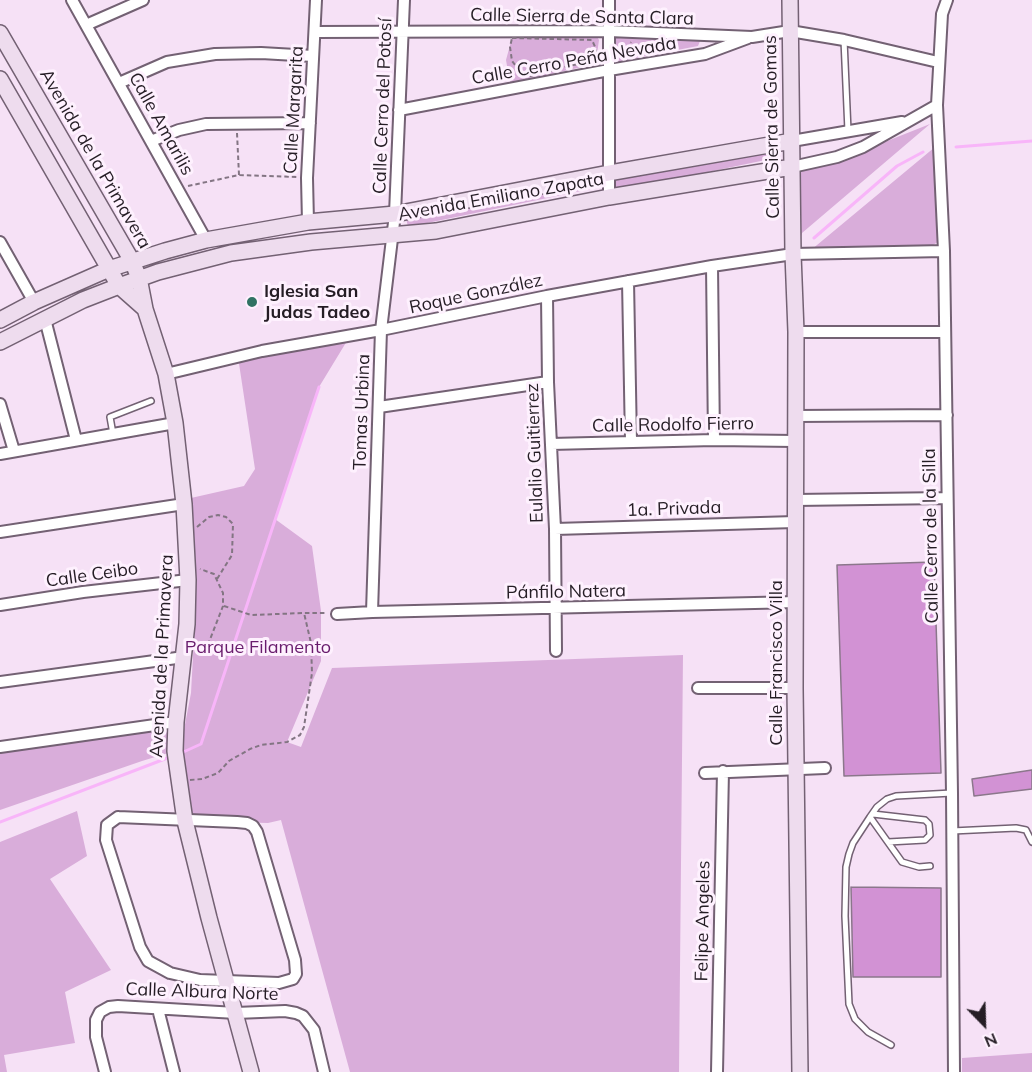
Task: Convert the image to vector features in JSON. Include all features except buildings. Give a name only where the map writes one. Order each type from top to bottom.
[{"type":"street","name":"Calle Amarilis","points":[[72,0],[206,240]]},
{"type":"street","points":[[86,25],[143,0]]},
{"type":"street","name":"Calle Margarita","points":[[308,222],[307,178],[316,0]]},
{"type":"street","name":"Calle Cerro del Potosí","points":[[395,214],[404,0]]},
{"type":"street","points":[[609,0],[609,197]]},
{"type":"street","name":"Calle Sierra de Gomas","points":[[790,0],[793,254]]},
{"type":"street","name":"Calle Cerro de la Silla","points":[[947,0],[942,14],[937,105],[944,250],[954,1072]]},
{"type":"street","name":"Calle Sierra de Santa Clara","points":[[315,32],[609,31],[752,37],[790,31],[844,40],[938,62]]},
{"type":"street","name":"Avenida de la Primavera","points":[[0,33],[132,261],[139,278],[145,309],[166,374],[175,423],[184,504],[188,574],[184,654],[176,722],[175,751],[178,781],[184,821],[251,1072]]},
{"type":"street","name":"Calle Cerro Peña Nevada","points":[[399,111],[609,69],[705,54],[752,37]]},
{"type":"street","points":[[119,83],[167,62],[215,54],[261,53],[313,56]]},
{"type":"street","points":[[0,79],[119,286],[145,309]]},
{"type":"street","name":"Avenida Emiliano Zapata","points":[[0,342],[83,300],[169,269],[258,249],[436,231],[609,197],[792,167],[863,147],[937,105]]},
{"type":"street","name":"Avenida Emiliano Zapata","points":[[0,320],[34,302],[109,269],[206,240],[308,222],[395,214],[609,173],[909,121]]},
{"type":"street","points":[[151,141],[193,126],[310,123]]},
{"type":"street","name":"Tomas Urbina","points":[[372,612],[381,330],[395,214]]},
{"type":"street","points":[[0,242],[34,302]]},
{"type":"street","name":"Roque González","points":[[166,374],[262,351],[712,266],[793,254],[944,250]]},
{"type":"street","name":"Calle Francisco Villa","points":[[793,254],[796,332],[795,688],[800,1072]]},
{"type":"street","points":[[712,266],[714,440]]},
{"type":"street","points":[[628,281],[631,442]]},
{"type":"street","name":"Eulalio Guitierrez","points":[[547,296],[548,382],[555,529],[556,651]]},
{"type":"street","points":[[45,319],[76,440]]},
{"type":"street","points":[[796,332],[945,332]]},
{"type":"street","points":[[379,407],[548,382]]},
{"type":"street","points":[[0,404],[14,452]]},
{"type":"street","points":[[796,416],[946,415]]},
{"type":"street","points":[[0,454],[175,423]]},
{"type":"street","name":"Calle Rodolfo Fierro","points":[[551,444],[714,440],[795,441]]},
{"type":"street","points":[[795,500],[947,498]]},
{"type":"street","points":[[0,532],[184,504]]},
{"type":"street","name":"1a. Privada","points":[[555,529],[795,522]]},
{"type":"street","name":"Calle Ceibo","points":[[0,605],[188,574]]},
{"type":"street","name":"Pánfilo Natera","points":[[337,614],[797,602]]},
{"type":"street","points":[[0,682],[184,654]]},
{"type":"street","points":[[698,688],[795,688]]},
{"type":"street","points":[[0,747],[176,722]]},
{"type":"street","points":[[705,773],[825,768]]},
{"type":"street","name":"Felipe Angeles","points":[[717,1072],[723,771]]},
{"type":"street","points":[[128,817],[184,821],[237,822],[253,826],[257,832],[295,960],[296,974],[293,979],[279,983],[227,985],[183,977],[148,961],[140,947],[106,840],[107,825],[118,818],[128,817]]},
{"type":"street","name":"Calle Albura Norte","points":[[105,1072],[95,1029],[100,1012],[118,1005],[158,1009],[285,1011],[303,1016],[314,1030],[324,1072]]},
{"type":"street","points":[[158,1009],[174,1072]]},
{"type":"lane","points":[[844,40],[848,131]]},
{"type":"lane","points":[[113,434],[110,417],[151,401]]},
{"type":"lane","points":[[891,1045],[868,1032],[855,1019],[849,1004],[846,867],[854,843],[871,815],[882,803],[896,796],[952,793]]},
{"type":"lane","points":[[871,815],[925,820],[929,824],[930,835],[925,840],[888,842]]},
{"type":"lane","points":[[871,815],[897,857],[908,865],[930,866]]},
{"type":"lane","points":[[952,831],[1016,828],[1026,830],[1032,842]]},
{"type":"path","points":[[512,38],[592,40],[596,49],[596,58],[588,63],[531,76],[522,74],[512,61],[510,47],[512,38]]},
{"type":"path","points":[[621,58],[631,57],[627,50],[633,40],[623,40]]},
{"type":"path","points":[[236,124],[239,175]]},
{"type":"path","points":[[178,188],[239,175],[307,178]]},
{"type":"path","points":[[186,533],[209,517],[218,515],[226,517],[232,524],[232,555],[217,579]]},
{"type":"path","points":[[184,654],[203,650],[209,642],[223,606],[223,593],[214,574],[204,569],[188,574]]},
{"type":"path","points":[[223,606],[251,615],[337,614]]},
{"type":"path","points":[[178,781],[202,779],[218,773],[229,761],[250,749],[261,745],[287,742],[300,735],[304,727],[312,673],[311,643],[304,613]]},
{"type":"green space","points":[[594,32],[599,40],[596,61],[591,65],[510,83],[506,60],[512,38]]},
{"type":"green space","points":[[612,34],[699,35],[700,41],[698,46],[610,63]]},
{"type":"green space","points":[[930,124],[802,233],[797,250],[794,174],[852,155]]},
{"type":"green space","points":[[778,140],[780,157],[612,192],[611,171]]},
{"type":"green space","points":[[941,142],[938,242],[933,245],[827,256],[811,250]]},
{"type":"green space","points":[[597,174],[600,187],[408,227],[404,209]]},
{"type":"green space","name":"Parque Filamento","points":[[350,336],[319,387],[275,519],[312,546],[321,611],[321,661],[287,742],[301,747],[332,668],[683,655],[679,1072],[350,1072],[281,820],[268,823],[193,821],[181,757],[191,693],[196,600],[191,498],[244,486],[255,469],[238,357]]},
{"type":"green space","points":[[176,722],[175,751],[0,810],[0,748]]},
{"type":"green space","points":[[77,811],[87,856],[50,879],[111,970],[65,992],[75,1043],[4,1055],[7,1072],[0,1072],[0,842]]},
{"type":"green space","points":[[1032,1053],[1032,1072],[962,1072],[962,1058]]},
{"type":"waterway","points":[[956,147],[1032,141]]},
{"type":"waterway","points":[[814,238],[897,166],[923,152]]},
{"type":"waterway","points":[[179,754],[201,744],[319,387]]},
{"type":"waterway","points":[[0,822],[170,757]]},
{"type":"place","name":"Iglesia San Judas Tadeo","points":[[252,302]]}]
